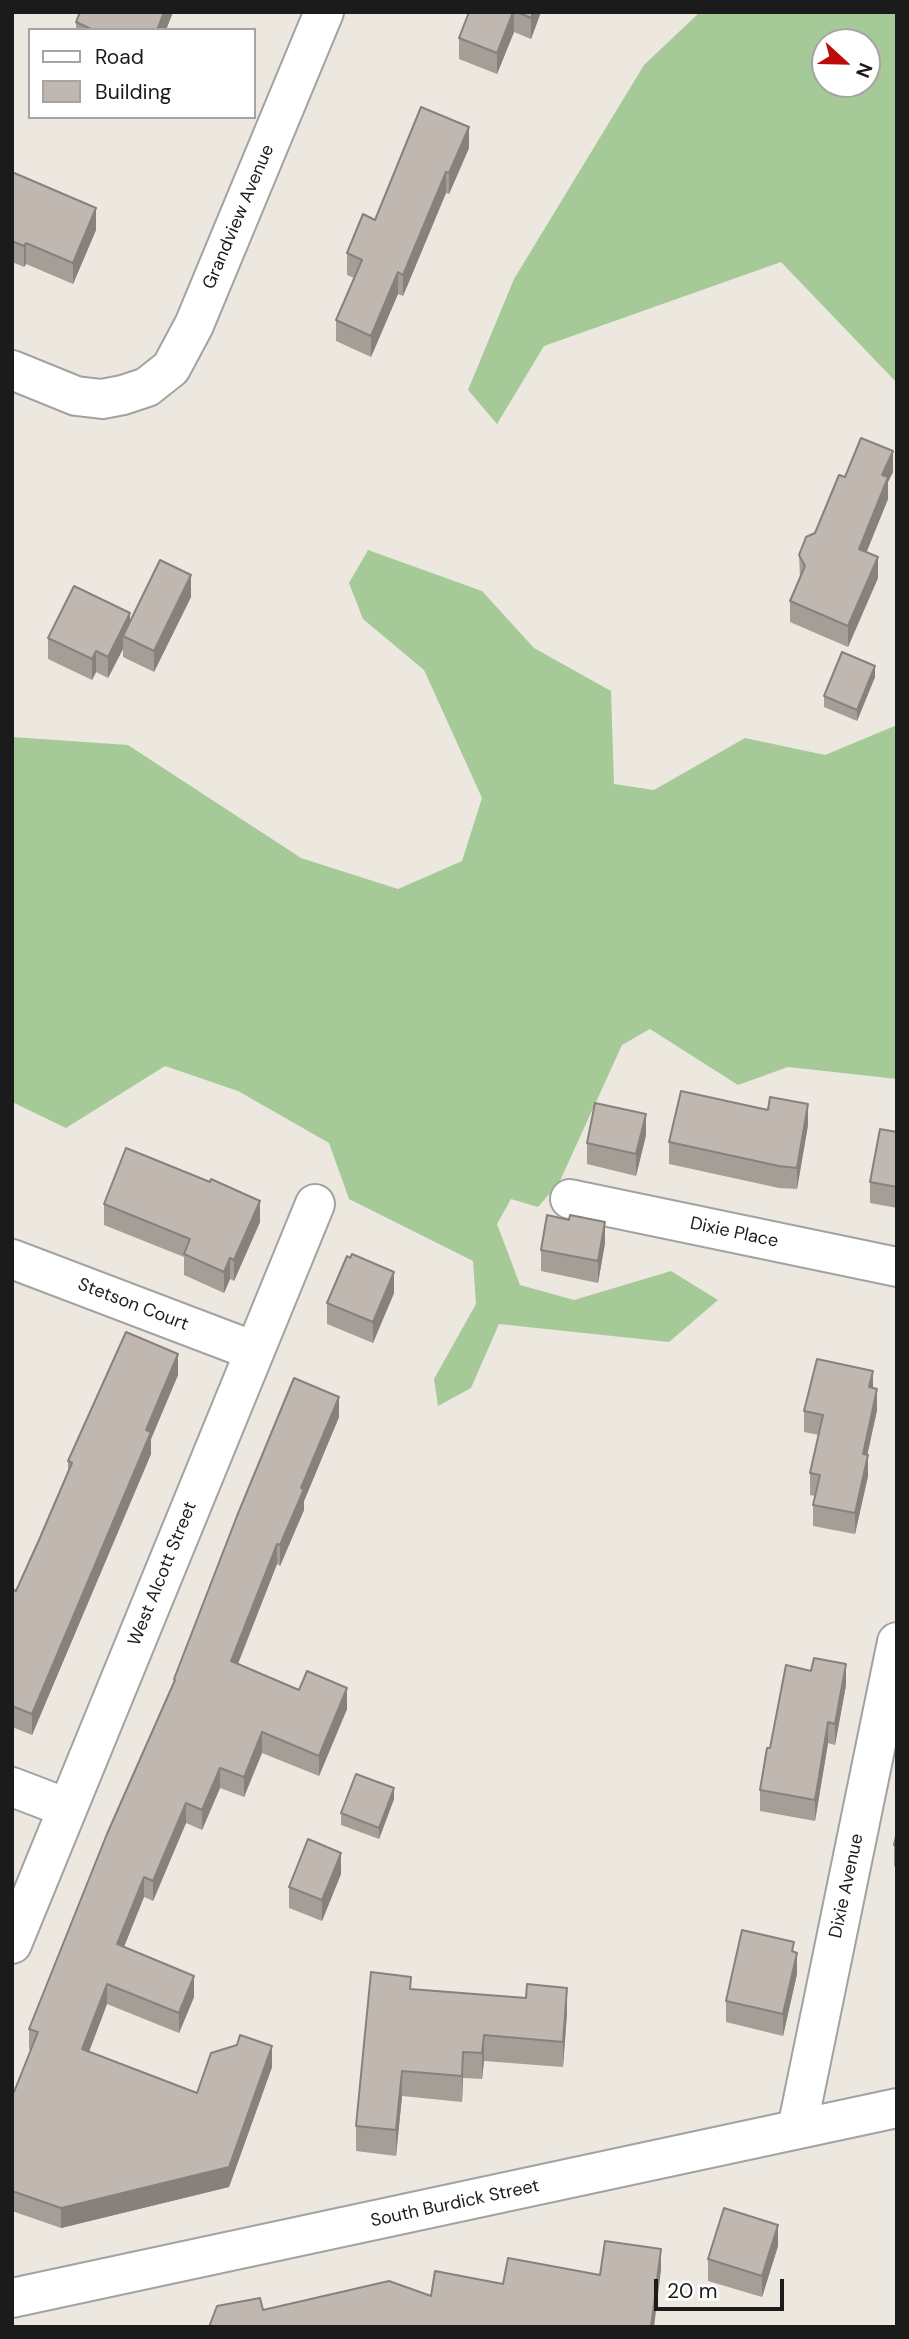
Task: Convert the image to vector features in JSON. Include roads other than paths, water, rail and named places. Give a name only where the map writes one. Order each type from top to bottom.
[{"type":"street","name":"Grandview Avenue","points":[[12,370],[76,396],[102,399],[123,396],[147,387],[171,368],[186,340],[324,12]]},
{"type":"street","name":"Dixie Place","points":[[570,1199],[897,1267]]},
{"type":"street","name":"West Alcott Street","points":[[12,1944],[315,1204]]},
{"type":"street","name":"Stetson Court","points":[[12,1259],[254,1351]]},
{"type":"street","name":"Dixie Avenue","points":[[797,2129],[897,1643]]},
{"type":"street","points":[[12,1787],[67,1808]]},
{"type":"street","name":"South Burdick Street","points":[[12,2298],[897,2108]]}]
